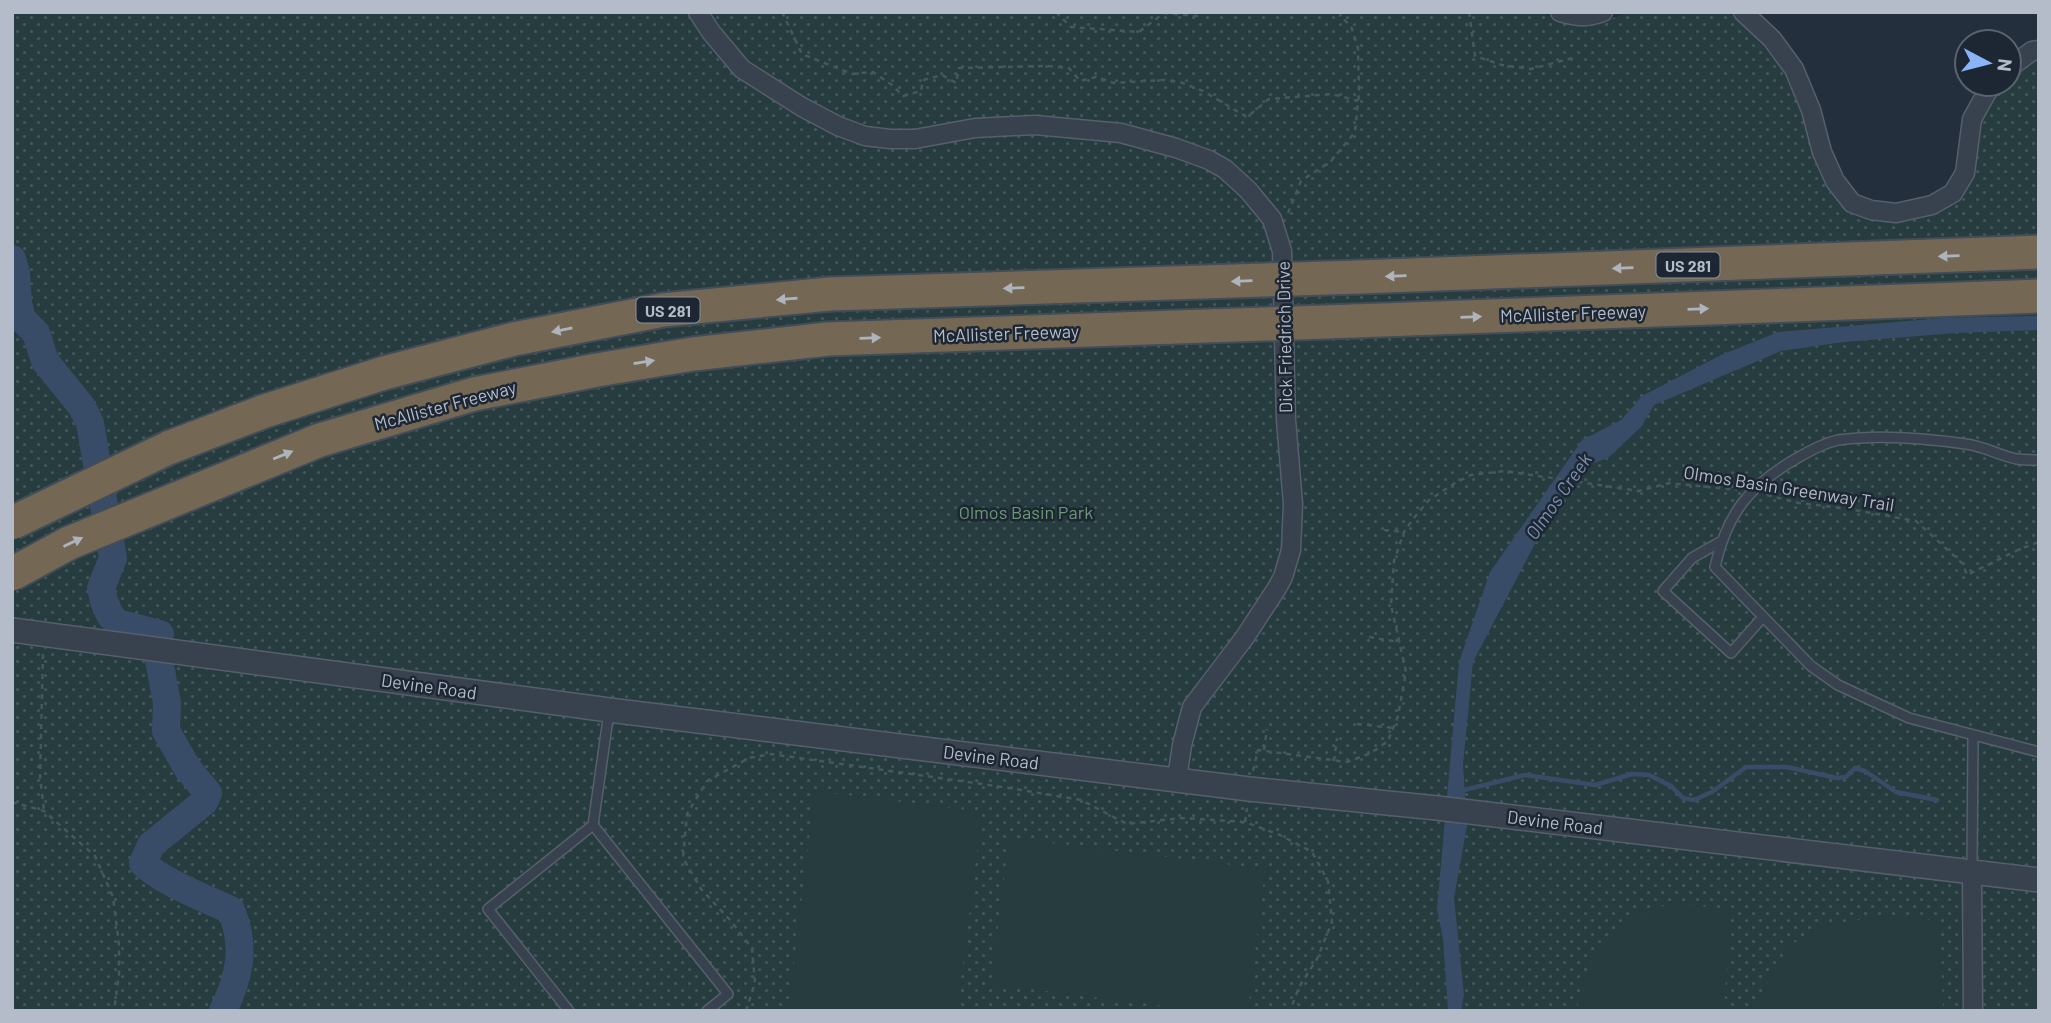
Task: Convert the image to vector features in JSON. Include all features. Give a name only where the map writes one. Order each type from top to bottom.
[{"type":"highway","name":"US 281","points":[[12,523],[168,448],[265,411],[384,373],[514,339],[663,310],[830,294],[2028,253]]},
{"type":"highway","name":"McAllister Freeway","points":[[12,574],[69,543],[320,440],[474,394],[693,354],[828,340],[2039,296]]},
{"type":"street","name":"Dick Friedrich Drive","points":[[698,12],[725,51],[742,69],[802,107],[838,126],[865,136],[915,139],[975,128],[1035,125],[1121,133],[1176,148],[1225,169],[1248,190],[1272,219],[1282,251],[1286,420],[1293,504],[1291,550],[1277,588],[1245,637],[1192,708],[1182,745],[1177,779]]},
{"type":"street","points":[[1560,12],[1577,17],[1603,12]]},
{"type":"street","points":[[1743,12],[1772,39],[1794,69],[1811,110],[1822,152],[1835,181],[1852,203],[1871,210],[1896,214],[1932,205],[1953,193],[1965,173],[1972,119],[1984,98]]},
{"type":"street","points":[[2023,58],[2032,51],[2039,50]]},
{"type":"street","name":"Devine Road","points":[[12,630],[609,710],[1249,789],[1437,808],[2039,880]]},
{"type":"street","points":[[1972,872],[1973,1011]]},
{"type":"lane","points":[[2039,460],[2016,459],[1969,444],[1930,440],[1886,437],[1836,441],[1810,451],[1784,466],[1763,481],[1741,503],[1720,542],[1715,567],[1811,666],[1838,685],[1909,718],[2039,752]]},
{"type":"lane","points":[[1720,542],[1692,558],[1663,592],[1731,653],[1763,617]]},
{"type":"lane","points":[[569,1011],[488,909],[593,825],[609,710]]},
{"type":"lane","points":[[1972,872],[1973,735]]},
{"type":"lane","points":[[593,825],[728,994],[707,1011]]},
{"type":"path","points":[[782,12],[802,54],[852,74],[873,72],[903,96],[921,91],[923,80],[942,75],[956,83],[959,68],[1047,66],[1069,68],[1080,81],[1096,77],[1114,83],[1162,80],[1180,82],[1203,91],[1247,117],[1269,99],[1332,94],[1359,101]]},
{"type":"path","points":[[1056,12],[1071,27],[1139,32],[1164,13],[1197,16],[1204,12]]},
{"type":"path","points":[[1289,212],[1301,181],[1332,161],[1355,132],[1359,101],[1358,48],[1351,26],[1340,16],[1342,12]]},
{"type":"path","points":[[1469,12],[1475,56],[1502,65],[1531,69],[1576,57]]},
{"type":"path","name":"Olmos Basin Greenway Trail","points":[[1264,751],[1347,762],[1371,753],[1388,741],[1398,716],[1406,671],[1391,606],[1394,561],[1404,532],[1429,500],[1471,475],[1505,471],[1639,491],[1669,483],[1752,492],[1799,503],[1916,521],[1964,564],[1967,575],[2039,542]]},
{"type":"path","points":[[1384,530],[1404,532]]},
{"type":"path","points":[[44,811],[40,776],[40,727],[45,634]]},
{"type":"path","points":[[1369,637],[1399,642]]},
{"type":"path","points":[[1357,724],[1394,728]]},
{"type":"path","points":[[1249,789],[1258,750],[1264,751],[1267,729]]},
{"type":"path","points":[[1334,761],[1337,738]]},
{"type":"path","points":[[746,1011],[755,983],[752,948],[701,889],[683,858],[687,814],[707,781],[749,758],[771,754],[1082,800],[1127,824],[1181,818],[1245,822],[1279,835],[1312,852],[1328,881],[1332,922],[1317,959],[1299,988],[1290,1011]]},
{"type":"path","points":[[12,802],[44,811],[95,856],[113,897],[118,944],[114,1011]]},
{"type":"green space","name":"Olmos Basin Park","points":[[12,12],[1541,12],[1560,22],[1579,25],[1599,23],[1630,12],[1734,12],[1781,67],[1800,109],[1814,158],[1830,192],[1849,207],[1897,220],[1933,214],[1956,202],[1971,175],[1978,122],[1992,98],[2023,98],[2023,68],[2039,58],[2039,1011],[12,1011]]},
{"type":"green space","points":[[815,791],[982,812],[957,1011],[788,1011]]},
{"type":"green space","points":[[1009,838],[1265,869],[1248,1011],[1205,1011],[991,984]]},
{"type":"green space","points":[[1674,904],[1730,909],[1724,1011],[1577,1011],[1589,966],[1608,937],[1644,910]]},
{"type":"green space","points":[[1890,915],[1940,921],[1943,1011],[1757,1011],[1766,984],[1788,947],[1820,926]]},
{"type":"green space","points":[[2028,976],[2039,976],[2039,1011],[2030,1011]]},
{"type":"water","name":"Olmos Creek","points":[[2039,316],[2039,330],[1956,333],[1844,342],[1781,351],[1654,405],[1641,427],[1608,458],[1583,467],[1560,496],[1473,662],[1463,765],[1467,826],[1454,898],[1464,995],[1461,1011],[1448,1011],[1443,939],[1437,909],[1459,662],[1490,572],[1582,440],[1621,420],[1642,396],[1721,355],[1778,332],[1943,318]]},
{"type":"waterway","points":[[12,259],[22,319],[36,333],[45,361],[82,407],[90,423],[113,558],[101,588],[104,601],[117,623],[160,634]]},
{"type":"waterway","points":[[159,660],[167,703],[166,731],[188,769],[208,793],[204,802],[151,845],[143,863],[171,883],[231,910],[240,949],[234,986],[223,1011]]},
{"type":"waterway","points":[[1460,791],[1525,775],[1595,785],[1632,774],[1649,775],[1671,786],[1683,798],[1694,800],[1712,792],[1746,767],[1787,767],[1837,778],[1846,777],[1855,768],[1865,771],[1896,792],[1937,800]]}]
